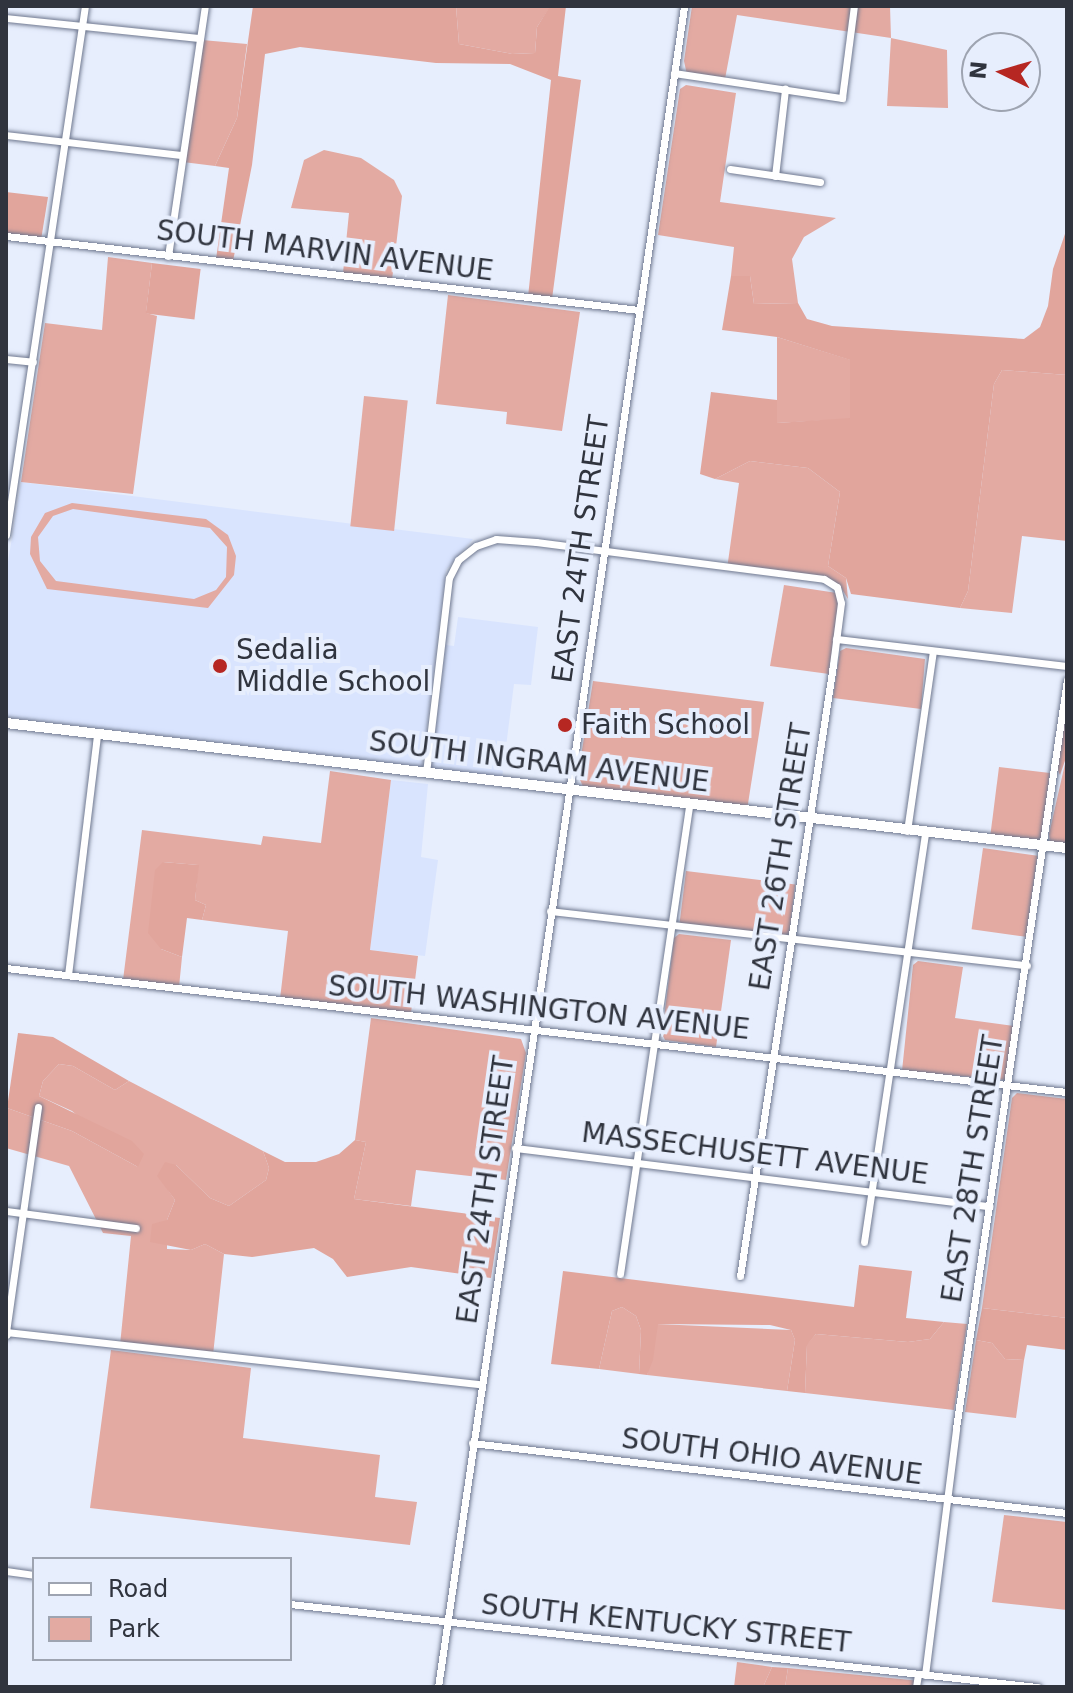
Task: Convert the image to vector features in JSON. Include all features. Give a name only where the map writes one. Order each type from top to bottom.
[{"type":"main road","name":"SOUTH INGRAM AVENUE","points":[[6,723],[1067,848]]},
{"type":"street","points":[[6,535],[85,6]]},
{"type":"street","points":[[168,256],[205,6]]},
{"type":"street","name":"EAST 24TH STREET","points":[[438,1687],[684,6]]},
{"type":"street","points":[[674,73],[842,98],[854,6]]},
{"type":"street","points":[[6,18],[200,38]]},
{"type":"street","points":[[775,176],[785,89]]},
{"type":"street","points":[[6,135],[182,155]]},
{"type":"street","points":[[730,169],[820,182]]},
{"type":"street","name":"SOUTH MARVIN AVENUE","points":[[6,236],[639,310]]},
{"type":"street","points":[[6,359],[33,362]]},
{"type":"street","points":[[6,480],[16,481]]},
{"type":"street","name":"EAST 26TH STREET","points":[[426,773],[445,602],[458,560],[496,539],[604,550],[833,582],[841,593],[740,1276]]},
{"type":"street","points":[[836,639],[1067,666]]},
{"type":"street","points":[[907,831],[933,651]]},
{"type":"street","name":"EAST 28TH STREET","points":[[916,1687],[922,1675],[1067,680]]},
{"type":"street","points":[[68,975],[97,734]]},
{"type":"street","points":[[620,1274],[689,804]]},
{"type":"street","points":[[864,1242],[925,833]]},
{"type":"street","points":[[550,911],[1027,965]]},
{"type":"street","name":"SOUTH WASHINGTON AVENUE","points":[[6,968],[533,1027],[1067,1092]]},
{"type":"street","points":[[38,1107],[6,1333],[480,1384]]},
{"type":"street","name":"MASSECHUSETT AVENUE","points":[[515,1148],[755,1174],[989,1206]]},
{"type":"street","points":[[6,1211],[136,1228]]},
{"type":"street","name":"SOUTH OHIO AVENUE","points":[[472,1443],[1067,1513]]},
{"type":"street","points":[[6,1571],[32,1575]]},
{"type":"street","name":"SOUTH KENTUCKY STREET","points":[[292,1604],[922,1675],[970,1684],[1037,1687]]},
{"type":"shaded area","points":[[253,6],[456,6],[459,44],[512,54],[535,53],[537,27],[550,6],[566,6],[558,76],[581,80],[552,299],[528,297],[551,80],[510,64],[436,63],[300,47],[265,54],[252,165],[233,261],[216,259],[229,168],[215,166],[237,118]]},
{"type":"shaded area","points":[[6,192],[48,197],[41,240],[6,235]]},
{"type":"shaded area","points":[[1067,228],[1067,375],[1002,370],[994,384],[968,591],[960,608],[851,594],[846,578],[828,566],[840,492],[808,468],[750,461],[715,479],[700,474],[711,392],[777,400],[777,423],[850,418],[850,360],[777,337],[722,330],[731,276],[750,276],[754,304],[798,303],[807,319],[832,326],[1024,339],[1040,327],[1048,306],[1053,269]]},
{"type":"shaded area","points":[[152,263],[201,269],[194,320],[146,314]]},
{"type":"shaded area","name":"Sedalia Middle School","points":[[21,482],[473,539],[446,570],[422,767],[6,717],[6,574]]},
{"type":"shaded area","points":[[458,617],[538,627],[531,685],[514,684],[502,778],[431,769],[446,645],[454,646]]},
{"type":"shaded area","points":[[1067,703],[1067,755],[1060,775],[1057,768]]},
{"type":"shaded area","points":[[391,780],[428,784],[421,857],[438,860],[425,956],[370,950]]},
{"type":"shaded area","points":[[163,862],[199,865],[195,900],[206,905],[202,920],[187,918],[182,957],[161,949],[148,933],[155,870]]},
{"type":"shaded area","points":[[18,1033],[53,1037],[129,1081],[115,1090],[73,1066],[59,1064],[43,1081],[39,1096],[132,1141],[144,1154],[138,1167],[72,1131],[7,1108]]},
{"type":"shaded area","points":[[355,1140],[366,1142],[354,1199],[500,1218],[491,1278],[411,1267],[347,1277],[333,1259],[314,1248],[252,1257],[224,1254],[205,1244],[191,1250],[150,1242],[152,1224],[167,1220],[175,1200],[157,1176],[165,1162],[176,1165],[210,1198],[229,1206],[266,1180],[269,1168],[263,1151],[285,1162],[316,1162],[339,1154]]},
{"type":"shaded area","points":[[859,1265],[912,1271],[906,1318],[944,1322],[930,1339],[908,1342],[816,1334],[807,1345],[805,1393],[787,1391],[795,1340],[791,1330],[770,1325],[658,1324],[653,1360],[647,1375],[639,1374],[641,1330],[636,1316],[622,1307],[612,1311],[599,1369],[551,1364],[563,1271],[854,1307]]},
{"type":"shaded area","points":[[982,1308],[1067,1318],[1067,1350],[1027,1345],[1024,1360],[1005,1359],[992,1343],[976,1340]]},
{"type":"shaded area","points":[[772,1667],[788,1668],[785,1687],[763,1687]]},
{"type":"green space","points":[[456,6],[564,6],[550,7],[537,27],[535,53],[512,54],[459,44]]},
{"type":"green space","points":[[692,6],[890,6],[891,38],[737,15],[725,79],[687,75],[684,61]]},
{"type":"green space","points":[[891,38],[947,50],[948,108],[887,106]]},
{"type":"green space","points":[[202,40],[247,44],[237,118],[215,166],[183,162]]},
{"type":"green space","points":[[686,85],[736,93],[720,202],[836,218],[804,237],[792,259],[798,303],[754,304],[750,276],[731,276],[734,247],[658,235],[680,89]]},
{"type":"green space","points":[[324,150],[361,158],[394,180],[402,196],[392,280],[343,273],[349,213],[291,208],[304,160]]},
{"type":"green space","points":[[108,257],[152,263],[146,313],[157,316],[133,494],[21,482],[45,323],[102,330]]},
{"type":"green space","points":[[448,295],[580,312],[562,431],[506,424],[507,412],[436,404]]},
{"type":"green space","points":[[777,337],[851,360],[850,419],[777,423]]},
{"type":"green space","points":[[1002,370],[1067,375],[1067,541],[1022,536],[1012,613],[960,608],[968,591],[994,384]]},
{"type":"green space","points":[[364,396],[408,401],[394,531],[350,526]]},
{"type":"green space","points":[[750,461],[808,468],[840,492],[828,566],[846,578],[848,599],[840,586],[827,580],[727,569],[739,483],[715,479]]},
{"type":"green space","points":[[72,503],[206,519],[228,535],[236,556],[234,575],[208,608],[47,589],[30,554],[31,537],[45,513]],"holes":[[[73,509],[210,528],[227,547],[226,577],[216,590],[194,599],[56,581],[40,561],[38,537],[53,516]]]},
{"type":"green space","points":[[784,585],[837,593],[840,602],[829,674],[770,666]]},
{"type":"green space","points":[[846,648],[925,659],[921,709],[833,698],[840,651]]},
{"type":"green space","points":[[593,681],[764,702],[747,810],[584,789],[578,775]]},
{"type":"green space","points":[[1067,755],[1067,846],[1050,842],[1049,834]]},
{"type":"green space","points":[[999,767],[1050,773],[1041,839],[1035,843],[990,838]]},
{"type":"green space","points":[[330,771],[391,780],[370,950],[418,956],[411,1013],[280,999],[288,931],[202,920],[206,905],[195,900],[198,865],[163,862],[161,949],[182,957],[179,987],[123,980],[142,830],[261,845],[263,836],[321,843]]},
{"type":"green space","points":[[983,848],[1037,856],[1026,937],[972,929]]},
{"type":"green space","points":[[686,871],[795,884],[789,938],[679,925]]},
{"type":"green space","points":[[679,934],[731,940],[716,1047],[665,1040],[662,1034],[674,938]]},
{"type":"green space","points":[[918,961],[963,967],[955,1018],[1014,1026],[1006,1080],[902,1071],[913,965]]},
{"type":"green space","points":[[371,1018],[521,1039],[526,1053],[506,1180],[416,1170],[411,1206],[354,1199],[366,1142],[355,1140]]},
{"type":"green space","points":[[59,1064],[73,1066],[115,1090],[129,1081],[263,1151],[269,1168],[266,1180],[229,1206],[210,1198],[176,1165],[168,1190],[175,1200],[167,1220],[167,1249],[191,1250],[205,1244],[224,1254],[213,1355],[120,1345],[131,1236],[103,1233],[69,1166],[6,1148],[7,1108],[72,1131],[138,1167],[72,1111],[39,1096],[43,1081]]},
{"type":"green space","points":[[1017,1093],[1067,1099],[1067,1318],[982,1308],[1012,1098]]},
{"type":"green space","points":[[622,1307],[636,1316],[641,1330],[639,1374],[599,1369],[612,1311]]},
{"type":"green space","points":[[944,1322],[967,1324],[954,1410],[805,1393],[807,1344],[816,1334],[908,1342],[930,1339]]},
{"type":"green space","points":[[657,1324],[791,1330],[795,1340],[787,1391],[647,1375]]},
{"type":"green space","points":[[976,1340],[992,1343],[1005,1359],[1024,1360],[1016,1418],[965,1412]]},
{"type":"green space","points":[[111,1350],[251,1368],[243,1438],[380,1455],[375,1497],[417,1502],[410,1545],[90,1508]]},
{"type":"green space","points":[[1004,1515],[1067,1522],[1067,1610],[992,1602]]},
{"type":"green space","points":[[737,1662],[772,1667],[763,1687],[734,1687]]},
{"type":"green space","points":[[788,1668],[921,1681],[920,1687],[785,1687]]},
{"type":"place","name":"Sedalia Middle School","points":[[220,666]]},
{"type":"place","name":"Faith School","points":[[565,725]]}]
